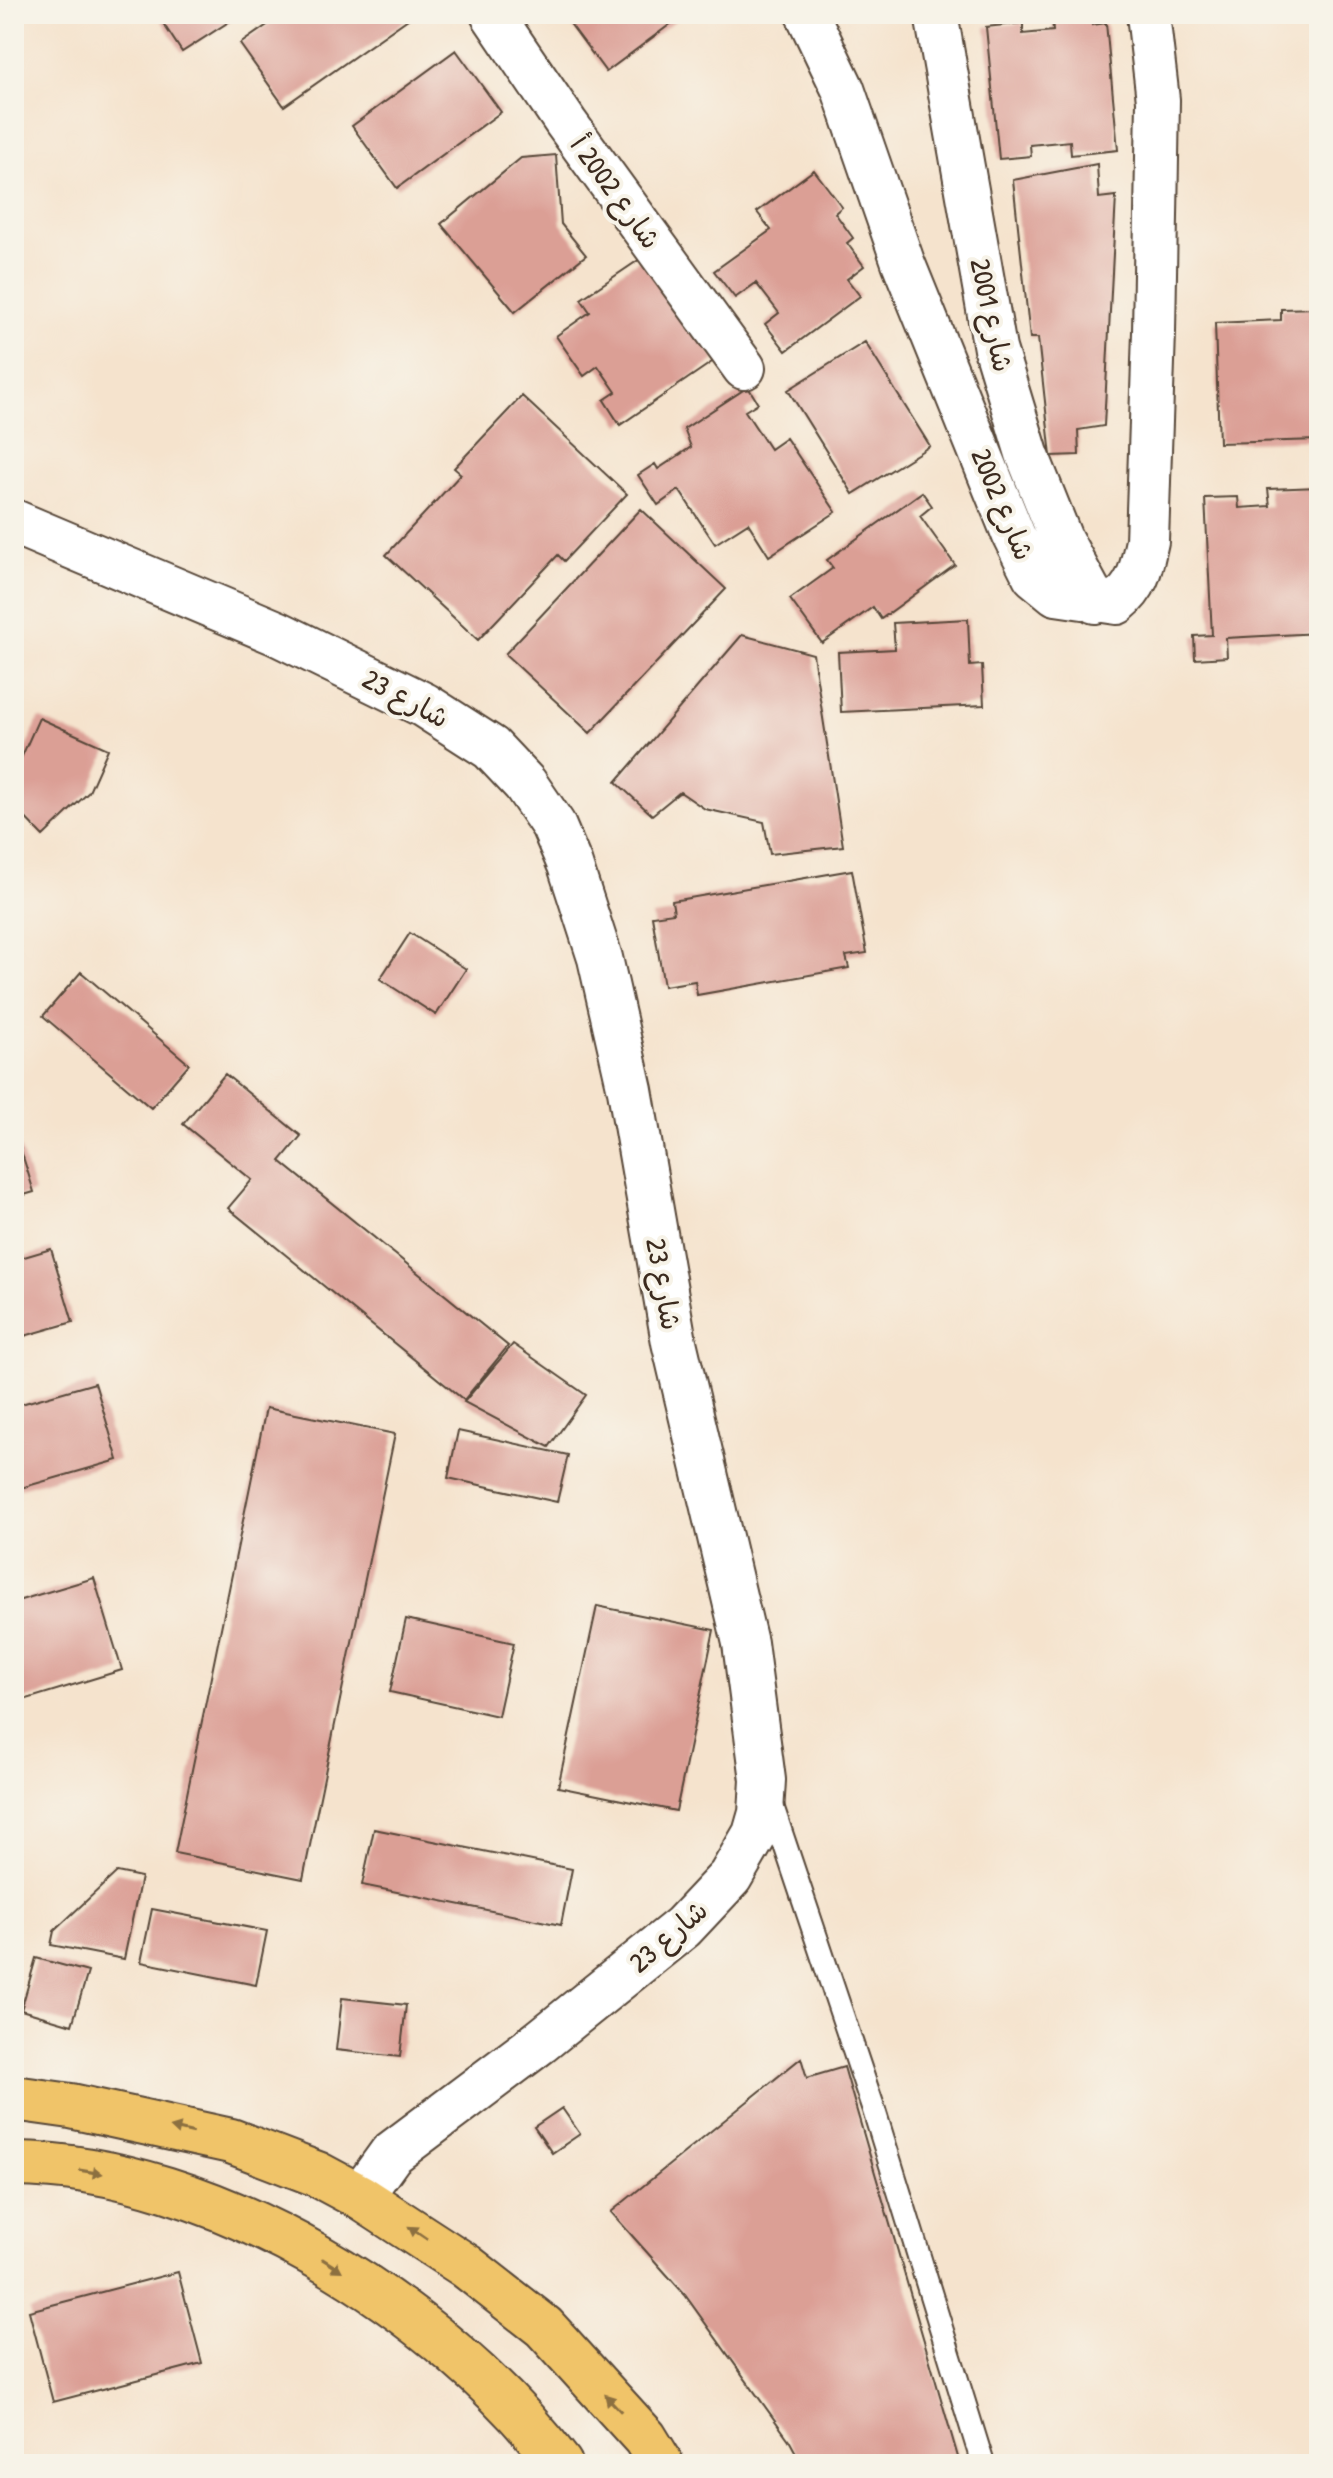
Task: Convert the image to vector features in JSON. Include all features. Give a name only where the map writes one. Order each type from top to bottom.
[{"type":"highway","points":[[14,2098],[71,2106],[231,2141],[317,2174],[360,2197],[466,2266],[544,2327],[645,2438],[661,2464]]},
{"type":"highway","points":[[14,2164],[42,2164],[119,2176],[209,2205],[310,2251],[396,2305],[470,2365],[538,2435],[560,2464]]},
{"type":"street","name":"شارع 2002 أ","points":[[492,14],[744,368]]},
{"type":"street","name":"شارع 2002","points":[[807,14],[843,89],[903,262],[1008,521],[1034,576],[1056,594],[1117,603],[1132,591],[1141,571],[1147,541],[1158,100],[1148,14]]},
{"type":"street","name":"شارع 2001","points":[[936,14],[995,349],[1027,454],[1061,539],[1095,602]]},
{"type":"street","name":"شارع 23","points":[[14,522],[277,633],[424,705],[491,748],[525,784],[553,825],[570,865],[600,958],[630,1090],[674,1342],[745,1643],[763,1780],[761,1813],[755,1834],[730,1877],[683,1927],[540,2042],[391,2154],[360,2197]]},
{"type":"lane","points":[[763,1780],[873,2107],[983,2464]]},
{"type":"building","points":[[157,14],[241,14],[182,52]]},
{"type":"building","points":[[283,14],[415,14],[284,106],[240,44]]},
{"type":"building","points":[[563,14],[684,14],[606,72]]},
{"type":"building","points":[[1091,14],[1092,25],[1106,23],[1118,150],[1071,155],[1070,141],[1030,145],[1031,156],[999,159],[986,27],[1023,23],[1023,34],[1053,31],[1052,16]]},
{"type":"building","points":[[456,50],[501,112],[397,188],[352,126]]},
{"type":"building","points":[[556,155],[561,224],[586,255],[515,312],[441,224],[521,158]]},
{"type":"building","points":[[1097,164],[1099,198],[1116,196],[1104,426],[1078,430],[1079,455],[1051,456],[1038,338],[1030,338],[1013,180]]},
{"type":"building","points":[[814,170],[842,207],[835,213],[853,238],[847,243],[864,266],[847,279],[860,296],[786,351],[765,324],[779,313],[756,283],[735,298],[714,271],[771,230],[757,212]]},
{"type":"building","points":[[655,249],[715,360],[620,425],[604,400],[616,392],[598,366],[584,376],[556,336],[590,312],[581,299]]},
{"type":"building","points":[[1319,308],[1319,440],[1219,443],[1215,323],[1281,320],[1281,309]]},
{"type":"building","points":[[865,342],[930,446],[853,494],[788,390]]},
{"type":"building","points":[[748,387],[758,403],[745,411],[770,449],[786,438],[836,512],[769,556],[748,523],[715,544],[679,490],[658,505],[638,475],[655,464],[658,469],[691,447],[684,429]]},
{"type":"building","points":[[522,396],[627,494],[564,561],[558,555],[478,640],[386,555],[461,474],[454,468]]},
{"type":"building","points":[[1319,487],[1319,633],[1226,638],[1227,657],[1195,659],[1194,636],[1212,635],[1205,498],[1238,497],[1239,508],[1270,506],[1268,489]]},
{"type":"building","points":[[922,492],[932,506],[920,516],[955,565],[881,619],[873,607],[822,643],[790,599],[833,568],[827,560]]},
{"type":"building","points":[[641,509],[726,589],[590,733],[505,654]]},
{"type":"building","points":[[968,619],[970,666],[982,665],[984,705],[841,712],[838,652],[895,649],[893,623]]},
{"type":"building","points":[[742,635],[813,654],[843,846],[770,854],[764,822],[705,809],[680,792],[652,815],[616,782]]},
{"type":"building","points":[[39,718],[108,749],[89,792],[43,836],[14,806],[14,774]]},
{"type":"building","points":[[852,870],[867,953],[846,956],[849,968],[697,995],[695,981],[664,986],[652,916],[674,913],[672,901]]},
{"type":"building","points":[[410,933],[466,969],[436,1015],[380,979]]},
{"type":"building","points":[[81,972],[189,1064],[151,1108],[43,1016]]},
{"type":"building","points":[[225,1074],[301,1136],[280,1161],[508,1346],[464,1400],[228,1208],[252,1180],[183,1124]]},
{"type":"building","points":[[14,1128],[34,1192],[14,1198]]},
{"type":"building","points":[[51,1249],[73,1322],[14,1339],[14,1260]]},
{"type":"building","points":[[513,1344],[586,1395],[549,1447],[464,1402]]},
{"type":"building","points":[[95,1383],[118,1460],[14,1490],[14,1406]]},
{"type":"building","points":[[266,1408],[395,1434],[303,1879],[175,1853]]},
{"type":"building","points":[[458,1431],[568,1455],[557,1502],[448,1478]]},
{"type":"building","points":[[94,1578],[122,1670],[14,1703],[14,1602]]},
{"type":"building","points":[[597,1606],[714,1630],[676,1811],[558,1787]]},
{"type":"building","points":[[406,1619],[514,1643],[498,1716],[390,1692]]},
{"type":"building","points":[[374,1829],[572,1869],[561,1925],[362,1885]]},
{"type":"building","points":[[117,1872],[141,1877],[124,1959],[51,1945],[54,1931]]},
{"type":"building","points":[[152,1909],[267,1931],[256,1985],[141,1962]]},
{"type":"building","points":[[36,1958],[88,1972],[72,2025],[21,2010]]},
{"type":"building","points":[[342,1998],[406,2005],[400,2057],[336,2050]]},
{"type":"building","points":[[801,2058],[807,2078],[844,2067],[960,2464],[802,2464],[789,2440],[685,2295],[611,2212]]},
{"type":"building","points":[[562,2108],[580,2134],[552,2153],[534,2127]]},
{"type":"building","points":[[178,2272],[202,2363],[53,2402],[29,2311]]}]
